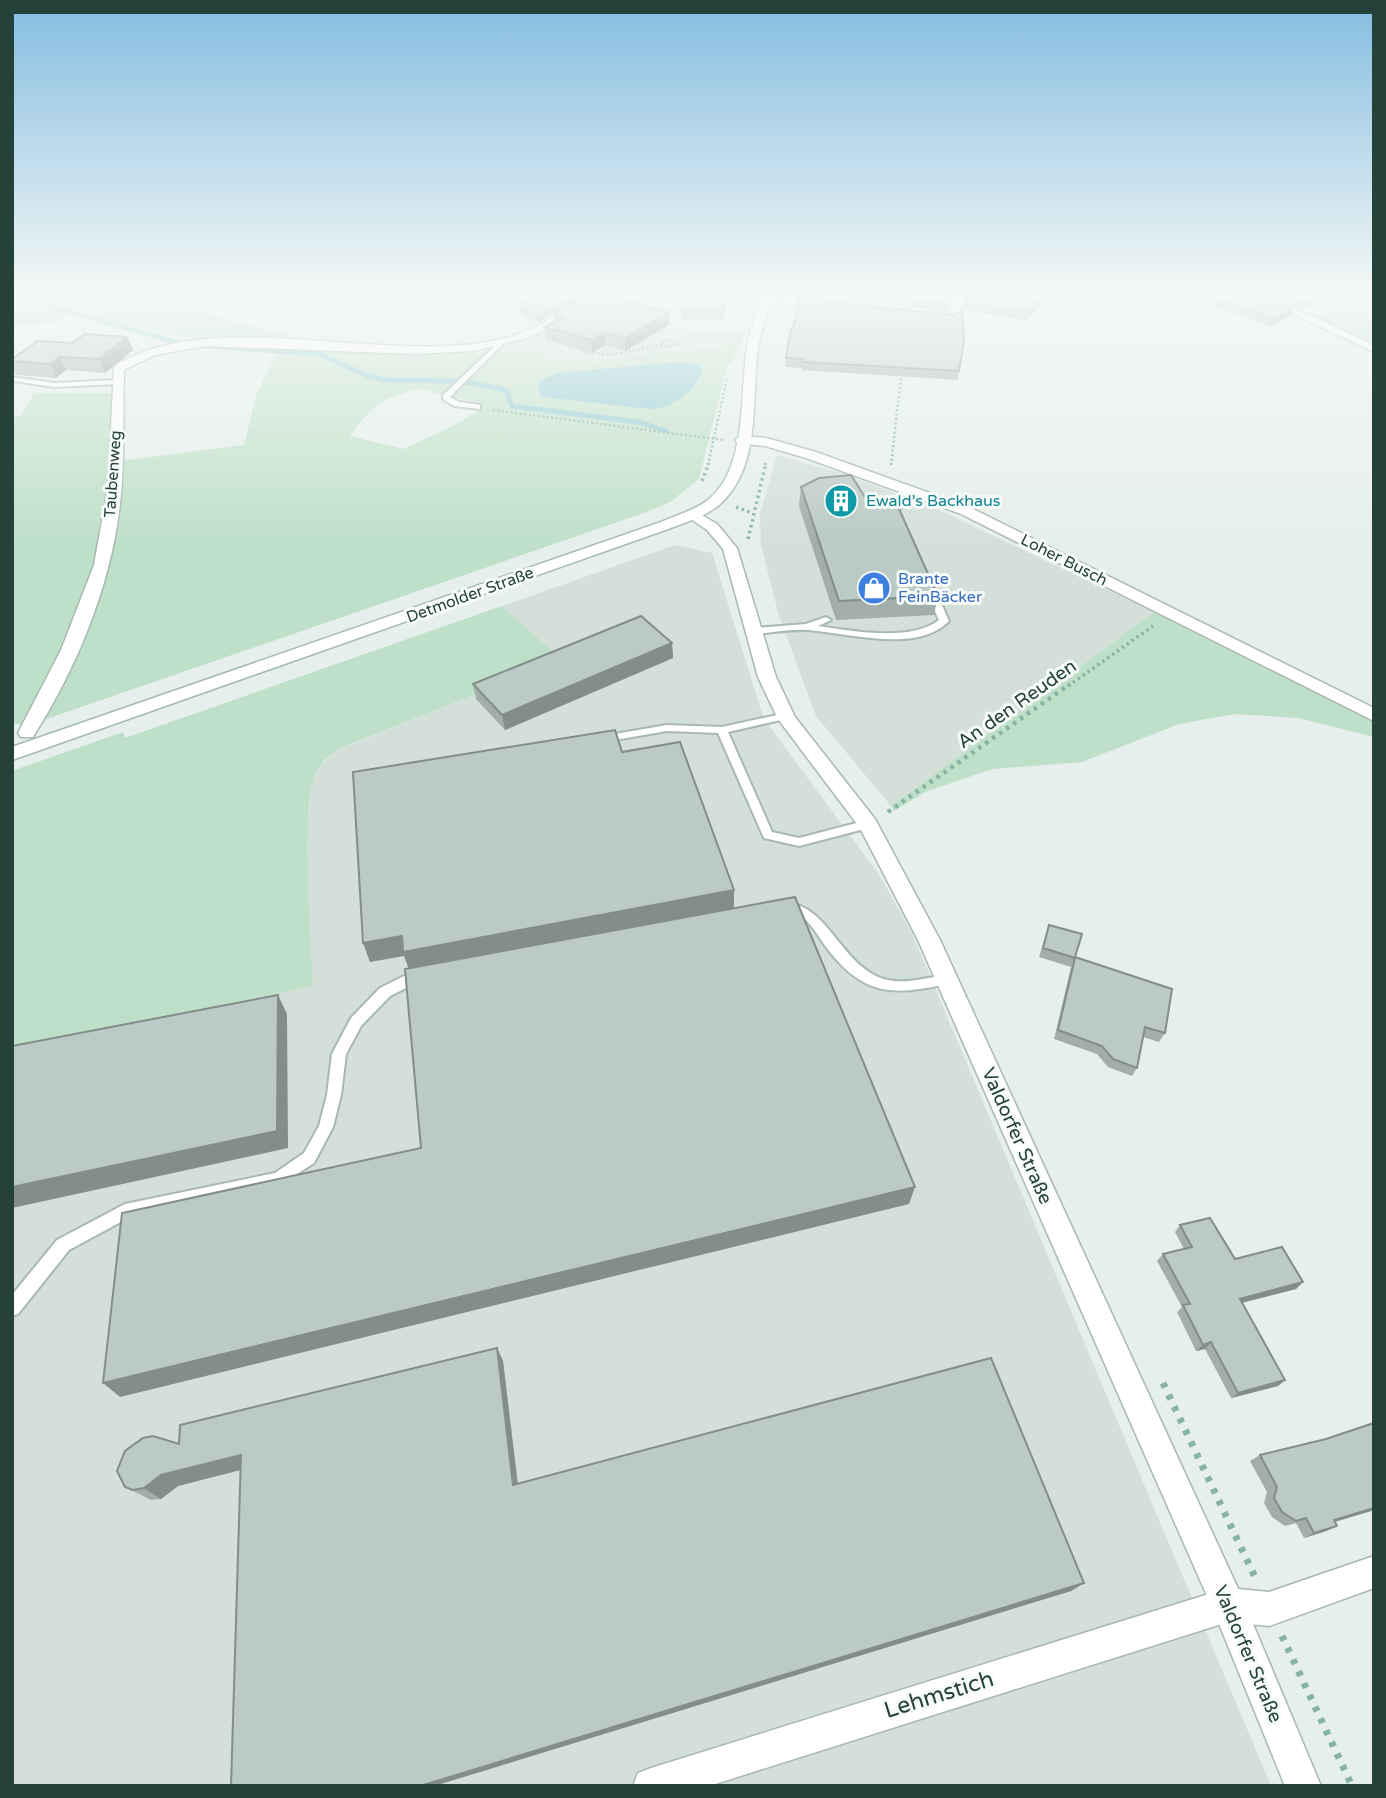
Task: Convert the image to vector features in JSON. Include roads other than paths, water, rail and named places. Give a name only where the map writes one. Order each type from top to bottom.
[{"type":"street","points":[[117,382],[118,375]]},
{"type":"street","name":"Detmolder Straße","points":[[12,754],[24,737],[403,619],[693,514],[716,500],[735,474],[742,440],[749,375]]},
{"type":"street","name":"Taubenweg","points":[[24,737],[65,664],[88,611],[106,550],[115,480],[117,382]]},
{"type":"street","name":"Loher Busch","points":[[742,440],[766,442],[811,455],[966,511],[1374,715]]},
{"type":"street","name":"Valdorfer Straße","points":[[693,514],[712,527],[730,548],[767,677],[786,716],[874,821],[1228,1605],[1303,1786]]},
{"type":"street","points":[[1228,1605],[1269,1609],[1374,1572]]},
{"type":"street","name":"Lehmstich","points":[[651,1786],[1228,1605]]},
{"type":"lane","points":[[469,375],[446,397],[457,404],[477,407]]},
{"type":"lane","points":[[14,379],[54,385],[117,382]]},
{"type":"lane","points":[[905,534],[895,510],[909,490]]},
{"type":"lane","points":[[754,631],[807,627],[862,636],[928,632],[939,628],[944,621],[927,584]]},
{"type":"lane","points":[[807,627],[826,620]]},
{"type":"lane","points":[[587,742],[667,728],[722,730],[786,716]]},
{"type":"lane","points":[[722,730],[768,835],[799,842],[874,821]]},
{"type":"lane","points":[[778,910],[792,907],[808,915],[837,951],[862,973],[881,984],[900,987],[947,979]]},
{"type":"lane","points":[[12,1308],[63,1245],[125,1211],[278,1179],[309,1157],[326,1127],[334,1095],[339,1054],[356,1022],[386,992],[411,979],[439,974]]},
{"type":"water","points":[[554,375],[700,375],[689,391],[675,402],[650,409],[542,397],[539,392],[540,381]]},
{"type":"waterway","points":[[366,375],[385,380],[456,381]]},
{"type":"waterway","points":[[466,382],[506,390],[512,406],[639,422],[666,431]]},
{"type":"place","name":"Ewald’s Backhaus","points":[[841,501]]},
{"type":"place","name":"Brante FeinBäcker","points":[[874,588]]}]
